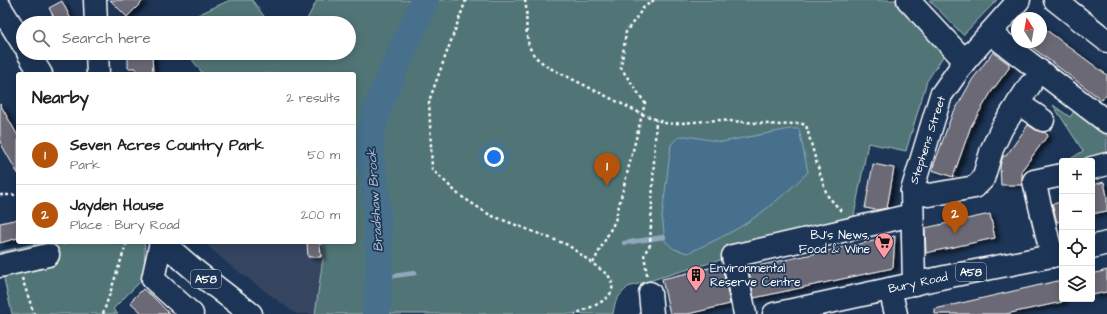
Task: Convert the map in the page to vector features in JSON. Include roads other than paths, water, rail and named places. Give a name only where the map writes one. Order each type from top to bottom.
[{"type":"main road","points":[[95,0],[96,16]]},
{"type":"main road","points":[[908,0],[964,61]]},
{"type":"main road","name":"Stephens Street","points":[[914,284],[912,191],[941,95],[964,61],[1020,0]]},
{"type":"main road","points":[[1055,0],[1107,40]]},
{"type":"main road","points":[[0,7],[16,33]]},
{"type":"main road","points":[[990,33],[1107,122]]},
{"type":"main road","points":[[33,60],[41,72]]},
{"type":"main road","points":[[97,60],[98,72]]},
{"type":"main road","points":[[912,191],[929,195],[975,187],[983,179],[992,149],[1002,128],[1030,85]]},
{"type":"main road","points":[[1018,103],[1043,120]]},
{"type":"main road","points":[[1095,167],[1107,164]]},
{"type":"main road","points":[[1057,255],[1034,181],[1059,176]]},
{"type":"main road","points":[[745,314],[732,256],[912,215]]},
{"type":"main road","points":[[1095,246],[1107,243]]},
{"type":"main road","points":[[161,244],[153,279],[192,314]]},
{"type":"main road","name":"A58","points":[[163,244],[246,313]]},
{"type":"main road","points":[[8,265],[48,255]]},
{"type":"main road","name":"Bury Road","points":[[774,314],[1057,255]]},
{"type":"main road","points":[[890,289],[896,314]]},
{"type":"waterway","name":"Bradshaw Brook","points":[[376,314],[380,267],[375,184],[370,155],[371,131],[380,100],[425,0]]},
{"type":"waterway","points":[[624,243],[664,237]]},
{"type":"waterway","points":[[379,278],[415,273]]},
{"type":"place","name":"Seven Acres Country Park","points":[[607,186]]},
{"type":"place","name":"Jayden House","points":[[955,234]]},
{"type":"place","name":"BJ's News, Food & Wine","points":[[884,259]]},
{"type":"place","name":"Environmental Reserve Centre","points":[[696,292]]}]
